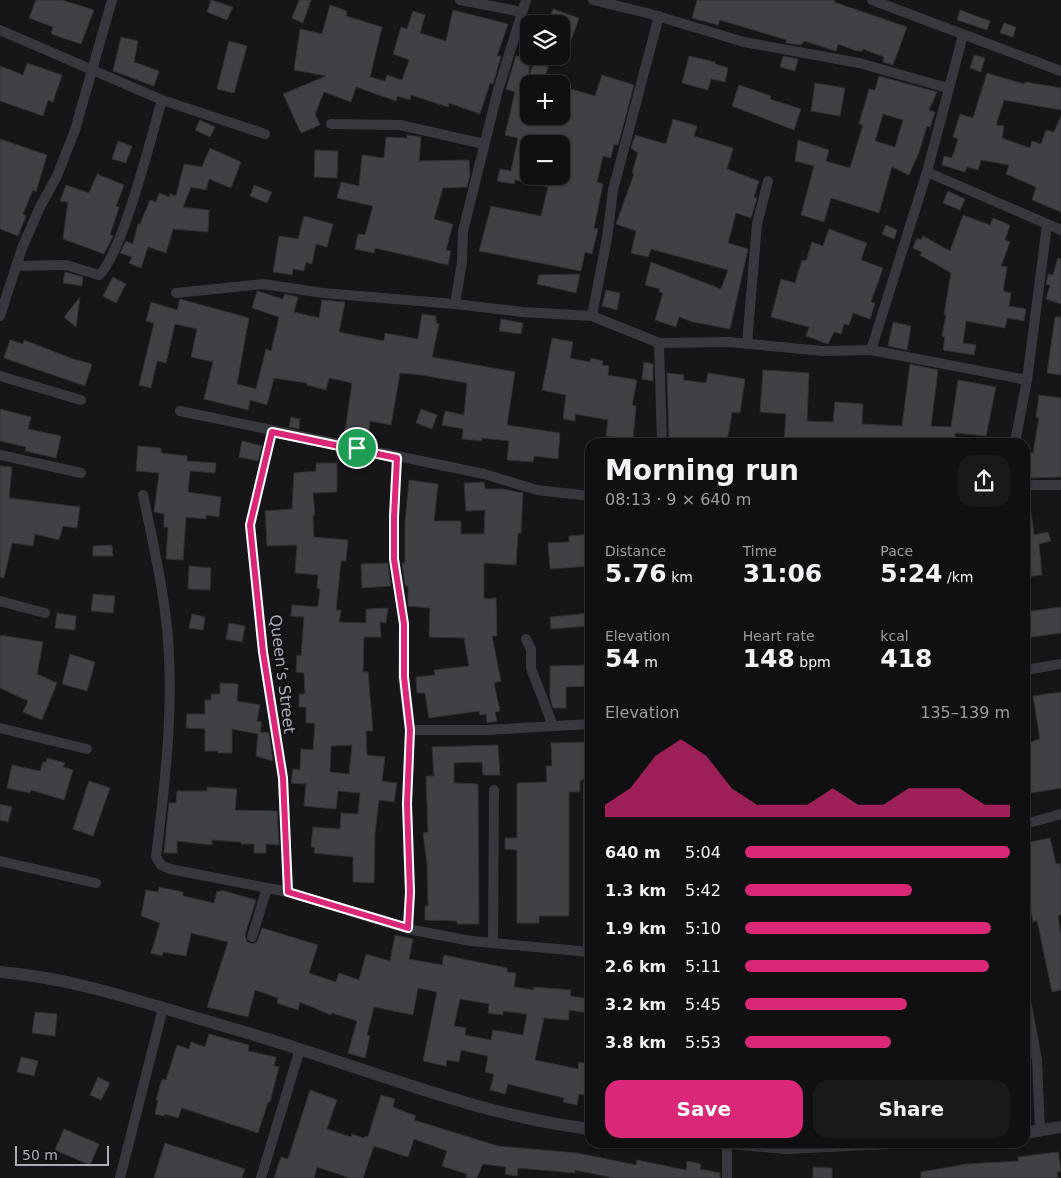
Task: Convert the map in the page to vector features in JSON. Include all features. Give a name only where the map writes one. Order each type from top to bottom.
[{"type":"street","points":[[0,316],[40,207],[57,176],[75,130],[94,69],[112,0]]},
{"type":"street","points":[[460,0],[522,12]]},
{"type":"street","points":[[455,304],[462,262],[463,231],[498,90],[526,0]]},
{"type":"street","points":[[593,0],[658,16],[744,42],[859,63],[948,88]]},
{"type":"street","points":[[872,0],[1061,71]]},
{"type":"street","points":[[592,316],[607,238],[613,190],[658,16]]},
{"type":"street","points":[[0,30],[162,100],[265,134]]},
{"type":"street","points":[[871,350],[927,172],[963,35]]},
{"type":"street","points":[[17,266],[66,265],[99,275],[107,268],[119,242],[162,100]]},
{"type":"street","points":[[331,124],[400,125],[484,144]]},
{"type":"street","points":[[927,172],[1061,230]]},
{"type":"street","points":[[747,344],[757,224],[768,181]]},
{"type":"street","points":[[1016,438],[1028,380],[1047,225]]},
{"type":"street","points":[[176,293],[263,284],[323,293],[455,304],[522,312],[592,316],[659,343],[747,344],[823,351],[871,350],[1028,380]]},
{"type":"street","points":[[659,343],[662,438]]},
{"type":"street","points":[[0,376],[81,400]]},
{"type":"street","points":[[180,411],[397,458],[484,474],[537,490],[585,495]]},
{"type":"street","name":"Queen’s Street","points":[[272,432],[250,525],[263,652],[283,778],[288,892]]},
{"type":"street","points":[[0,455],[81,473]]},
{"type":"street","points":[[397,458],[394,559],[404,624],[404,677],[410,730],[407,804],[410,892],[408,928]]},
{"type":"street","points":[[1030,485],[1061,485]]},
{"type":"street","points":[[144,495],[166,611],[169,663],[166,772],[156,857],[165,868],[288,892],[408,928],[471,941],[585,952]]},
{"type":"street","points":[[0,601],[45,613]]},
{"type":"street","points":[[526,639],[531,649],[531,668],[552,726]]},
{"type":"street","points":[[1030,669],[1061,664]]},
{"type":"street","points":[[410,730],[479,730],[585,724]]},
{"type":"street","points":[[0,728],[87,749]]},
{"type":"street","points":[[493,943],[494,790]]},
{"type":"street","points":[[1030,823],[1061,814]]},
{"type":"street","points":[[0,861],[96,883]]},
{"type":"street","points":[[252,937],[267,888]]},
{"type":"street","points":[[0,972],[36,975],[89,986],[300,1049],[456,1101],[554,1124],[585,1128]]},
{"type":"street","points":[[120,1178],[162,1008]]},
{"type":"street","points":[[1030,1022],[1037,1060],[1040,1131]]},
{"type":"street","points":[[261,1178],[300,1049]]},
{"type":"street","points":[[1030,1132],[1061,1127]]},
{"type":"street","points":[[722,1148],[727,1178]]},
{"type":"building","points":[[36,0],[62,0],[94,10],[81,44],[51,34],[53,27],[29,18]]},
{"type":"building","points":[[211,0],[233,7],[227,20],[207,12]]},
{"type":"building","points":[[299,0],[311,0],[303,23],[292,18]]},
{"type":"building","points":[[697,0],[835,0],[834,2],[907,27],[893,65],[883,62],[884,57],[863,49],[862,51],[857,51],[838,44],[836,51],[804,41],[801,45],[786,43],[787,40],[720,20],[718,25],[692,18]]},
{"type":"building","points":[[330,5],[347,11],[346,16],[382,27],[370,77],[385,81],[387,75],[402,80],[409,60],[393,54],[401,27],[407,29],[413,11],[425,15],[420,33],[446,41],[453,10],[508,24],[497,56],[501,56],[493,84],[490,83],[480,114],[449,103],[448,107],[411,95],[410,100],[397,96],[396,101],[356,87],[351,102],[324,92],[315,114],[320,125],[301,133],[283,94],[326,76],[294,70],[300,29],[322,34]]},
{"type":"building","points":[[553,9],[579,18],[570,43],[570,15],[551,15]]},
{"type":"building","points":[[960,10],[990,21],[987,30],[957,20]]},
{"type":"building","points":[[1004,23],[1016,27],[1013,37],[1000,33]]},
{"type":"building","points":[[121,37],[138,41],[134,62],[159,71],[154,86],[113,71]]},
{"type":"building","points":[[229,41],[247,46],[234,93],[217,89]]},
{"type":"building","points":[[974,55],[985,58],[981,72],[970,68]]},
{"type":"building","points":[[516,56],[520,56],[520,65],[529,65],[529,75],[520,75],[520,125],[570,125],[570,89],[595,96],[602,75],[634,85],[618,145],[614,144],[611,158],[603,156],[597,182],[603,184],[594,228],[598,229],[592,254],[585,252],[581,271],[479,251],[491,206],[541,216],[548,187],[539,185],[570,185],[570,135],[520,135],[520,181],[515,180],[514,184],[497,181],[500,169],[511,171],[518,138],[505,135],[515,92],[506,89]]},
{"type":"building","points":[[689,56],[715,62],[715,64],[728,68],[725,82],[711,79],[708,90],[682,83]]},
{"type":"building","points":[[783,56],[798,59],[795,71],[780,67]]},
{"type":"building","points":[[27,63],[62,75],[53,102],[48,100],[43,116],[0,101],[0,66],[23,75]]},
{"type":"building","points":[[533,65],[548,65],[546,75],[529,75]]},
{"type":"building","points":[[987,73],[1024,84],[1025,82],[1061,88],[1061,110],[1004,100],[996,125],[1004,126],[1002,138],[1030,148],[1032,141],[1041,144],[1046,130],[1054,132],[1061,116],[1061,212],[1032,200],[1036,187],[1006,174],[1009,165],[981,160],[978,170],[967,167],[965,172],[942,165],[944,156],[952,158],[958,139],[953,137],[960,114],[973,118]]},
{"type":"building","points":[[879,76],[937,92],[929,110],[935,112],[930,127],[927,126],[909,175],[892,167],[879,213],[831,198],[824,222],[801,215],[814,166],[795,161],[798,140],[829,150],[826,161],[850,168],[863,125],[859,124],[869,89],[875,90]],"holes":[[[883,114],[903,120],[895,147],[875,141]]]},
{"type":"building","points":[[815,83],[845,88],[840,116],[811,111]]},
{"type":"building","points":[[739,85],[771,96],[770,99],[801,109],[794,130],[732,106]]},
{"type":"building","points":[[673,119],[697,126],[694,136],[733,148],[727,169],[759,181],[754,197],[757,198],[751,218],[736,213],[728,243],[748,249],[730,329],[693,322],[679,317],[676,327],[655,320],[663,293],[659,292],[660,289],[645,285],[651,262],[721,289],[728,270],[651,249],[648,257],[631,253],[636,231],[616,224],[634,174],[632,173],[638,153],[631,148],[635,135],[666,144]]},
{"type":"building","points":[[200,120],[215,127],[210,137],[195,130]]},
{"type":"building","points":[[407,135],[421,137],[419,161],[469,160],[470,174],[467,187],[443,188],[434,219],[453,224],[446,250],[451,251],[448,265],[375,248],[374,253],[355,249],[358,234],[365,235],[373,206],[337,198],[341,182],[359,186],[362,155],[384,158],[386,137],[407,138]]},
{"type":"building","points":[[0,139],[47,155],[36,192],[33,190],[23,214],[26,216],[18,236],[0,229]]},
{"type":"building","points":[[118,141],[132,146],[126,163],[112,159]]},
{"type":"building","points":[[210,148],[241,162],[231,188],[209,179],[206,190],[191,187],[183,207],[209,210],[208,232],[173,229],[166,253],[148,247],[141,268],[129,263],[132,257],[120,253],[126,241],[133,244],[138,224],[140,224],[150,200],[156,202],[159,193],[169,197],[170,194],[176,196],[184,164],[202,167]]},
{"type":"building","points":[[315,150],[338,151],[337,178],[314,177]]},
{"type":"building","points":[[97,174],[124,185],[116,206],[119,207],[110,235],[113,236],[104,254],[63,239],[68,202],[60,201],[66,185],[89,193]]},
{"type":"building","points":[[254,185],[272,192],[267,203],[250,196]]},
{"type":"building","points":[[948,191],[965,199],[960,210],[943,203]]},
{"type":"building","points":[[963,215],[990,225],[993,218],[1010,225],[1005,240],[1010,242],[1001,266],[1007,267],[1003,291],[1011,293],[1009,306],[1026,309],[1024,321],[1007,318],[1005,328],[966,321],[963,343],[976,345],[974,355],[943,350],[945,337],[942,336],[946,315],[944,315],[951,273],[920,255],[922,252],[913,248],[917,238],[921,240],[923,236],[950,251]]},
{"type":"building","points":[[304,216],[333,224],[327,247],[316,244],[312,264],[306,262],[304,271],[293,269],[292,275],[273,272],[279,236],[298,239]]},
{"type":"building","points":[[886,225],[897,230],[894,239],[882,234]]},
{"type":"building","points":[[829,229],[867,243],[861,260],[883,268],[871,302],[875,303],[870,319],[853,313],[849,325],[844,324],[841,334],[834,332],[828,344],[806,336],[809,327],[771,317],[781,279],[795,283],[802,260],[806,261],[812,242],[823,246]]},
{"type":"building","points":[[1058,258],[1061,259],[1061,304],[1046,299],[1050,285],[1046,284],[1048,274],[1053,275]]},
{"type":"building","points":[[65,272],[83,277],[82,286],[63,283]]},
{"type":"building","points":[[580,274],[576,293],[537,284],[539,275]]},
{"type":"building","points":[[113,277],[126,284],[116,303],[103,296]]},
{"type":"building","points":[[606,290],[620,293],[617,310],[602,306]]},
{"type":"building","points":[[257,291],[283,299],[285,294],[298,297],[294,312],[319,318],[322,300],[345,302],[339,332],[384,341],[385,333],[418,339],[422,314],[436,316],[436,323],[439,324],[432,357],[515,372],[507,425],[560,433],[558,459],[534,456],[533,462],[507,460],[509,441],[482,438],[482,441],[462,439],[463,429],[442,425],[445,411],[464,415],[467,383],[421,375],[400,373],[391,425],[370,421],[368,436],[345,432],[352,383],[329,378],[326,390],[307,385],[307,383],[274,378],[267,405],[250,400],[248,410],[204,399],[213,362],[191,357],[197,329],[175,324],[166,363],[157,361],[151,388],[139,385],[154,323],[146,321],[151,302],[177,310],[180,299],[249,318],[237,384],[256,389],[266,349],[271,351],[279,317],[252,308]]},
{"type":"building","points":[[80,297],[76,327],[64,317]]},
{"type":"building","points":[[1055,317],[1061,317],[1061,375],[1047,373]]},
{"type":"building","points":[[501,319],[523,323],[521,334],[499,331]]},
{"type":"building","points":[[893,322],[911,326],[907,350],[888,346]]},
{"type":"building","points":[[552,338],[573,342],[570,358],[590,362],[591,358],[603,361],[602,365],[609,366],[608,375],[637,380],[632,405],[636,406],[633,438],[606,436],[608,420],[575,414],[575,421],[563,419],[566,395],[542,390]]},
{"type":"building","points":[[10,340],[23,344],[24,340],[73,359],[92,364],[85,386],[4,358]]},
{"type":"building","points":[[644,362],[653,364],[653,381],[642,379]]},
{"type":"building","points":[[910,364],[938,370],[931,426],[951,427],[958,380],[996,387],[986,436],[955,433],[955,438],[784,438],[786,414],[760,412],[763,370],[809,373],[807,421],[833,422],[835,402],[863,404],[862,424],[902,426]]},
{"type":"building","points":[[667,373],[684,375],[683,380],[706,383],[708,373],[745,379],[740,413],[732,412],[728,438],[669,438]]},
{"type":"building","points":[[1039,395],[1061,398],[1061,477],[1030,478],[1030,452],[1033,453],[1039,418],[1036,417]]},
{"type":"building","points":[[0,409],[31,417],[28,429],[61,436],[56,458],[25,451],[26,447],[0,441]]},
{"type":"building","points":[[421,409],[437,415],[432,429],[416,423]]},
{"type":"building","points":[[291,417],[300,419],[299,429],[289,427]]},
{"type":"building","points":[[242,441],[262,446],[258,461],[239,457]]},
{"type":"building","points":[[138,446],[161,448],[161,453],[187,456],[187,461],[216,463],[215,473],[190,471],[188,492],[221,497],[219,517],[206,515],[206,519],[186,517],[183,560],[166,559],[168,527],[164,527],[164,514],[154,512],[159,473],[136,471]]},
{"type":"building","points":[[316,463],[337,463],[337,492],[313,493],[315,515],[313,516],[314,537],[348,540],[346,561],[341,561],[336,610],[341,610],[339,622],[366,623],[366,609],[388,608],[386,623],[380,622],[381,637],[364,637],[363,672],[368,672],[373,731],[366,731],[367,755],[385,757],[382,781],[397,783],[394,802],[379,800],[375,833],[374,883],[353,882],[353,857],[314,853],[315,847],[311,847],[313,827],[340,829],[341,813],[358,814],[360,793],[338,791],[336,809],[304,806],[306,784],[291,783],[293,769],[300,770],[301,749],[313,750],[315,723],[306,723],[306,707],[299,707],[299,694],[305,694],[304,673],[296,672],[297,655],[301,656],[304,617],[291,616],[292,605],[318,607],[320,589],[317,588],[318,575],[295,573],[297,545],[267,546],[265,511],[292,509],[294,473],[316,471]],"holes":[[[352,745],[349,774],[330,772],[331,746]]]},
{"type":"building","points":[[0,466],[12,467],[9,498],[80,507],[77,528],[63,526],[59,540],[35,534],[33,546],[12,543],[4,578],[0,577]]},
{"type":"building","points":[[409,480],[438,484],[434,521],[461,521],[461,534],[484,534],[485,510],[466,511],[464,483],[484,482],[485,489],[503,489],[523,493],[521,533],[518,533],[516,565],[484,563],[484,599],[496,598],[497,636],[492,636],[501,681],[494,683],[500,711],[495,712],[497,721],[487,723],[486,714],[480,715],[479,711],[429,718],[425,693],[417,693],[416,677],[435,675],[434,670],[469,666],[464,638],[429,637],[430,608],[408,606],[408,586],[405,586],[402,563],[405,563],[405,522]]},
{"type":"building","points":[[1030,512],[1034,535],[1048,532],[1051,541],[1039,544],[1042,575],[1030,576]]},
{"type":"building","points":[[585,534],[585,566],[550,569],[548,543],[569,542],[569,536]]},
{"type":"building","points":[[112,545],[113,556],[93,556],[93,546]]},
{"type":"building","points":[[388,563],[391,586],[362,588],[361,564]]},
{"type":"building","points":[[189,566],[211,568],[210,590],[188,589]]},
{"type":"building","points":[[93,594],[115,596],[113,613],[91,611]]},
{"type":"building","points":[[1061,607],[1061,633],[1030,637],[1030,611]]},
{"type":"building","points":[[57,613],[76,616],[75,630],[55,628]]},
{"type":"building","points":[[192,614],[205,617],[203,630],[189,628]]},
{"type":"building","points":[[585,614],[585,626],[551,629],[550,617]]},
{"type":"building","points":[[229,623],[245,626],[242,642],[226,639]]},
{"type":"building","points":[[0,635],[43,642],[37,674],[57,683],[42,720],[23,712],[28,701],[0,688]]},
{"type":"building","points":[[70,654],[95,662],[87,691],[62,684]]},
{"type":"building","points":[[585,665],[585,686],[566,687],[566,708],[553,708],[550,698],[550,666]]},
{"type":"building","points":[[220,683],[238,684],[237,701],[260,705],[257,721],[262,722],[260,732],[269,733],[273,761],[256,756],[258,734],[232,729],[232,753],[218,753],[218,751],[205,751],[205,729],[186,728],[187,714],[205,714],[205,700],[211,700],[211,694],[220,694]]},
{"type":"building","points":[[1061,692],[1061,788],[1030,793],[1030,742],[1040,739],[1033,696]]},
{"type":"building","points":[[585,742],[585,778],[580,781],[580,792],[569,792],[569,916],[539,916],[539,923],[517,923],[517,850],[505,849],[505,838],[517,838],[517,783],[547,782],[546,766],[552,766],[551,743]]},
{"type":"building","points":[[498,745],[500,775],[483,775],[482,762],[454,763],[454,783],[478,784],[479,924],[457,924],[457,921],[425,920],[425,906],[428,906],[427,863],[423,833],[428,832],[426,776],[434,776],[432,747]]},
{"type":"building","points":[[47,758],[65,763],[63,767],[73,770],[64,800],[31,790],[30,793],[7,788],[12,765],[40,771],[43,762],[46,763]]},
{"type":"building","points":[[89,781],[110,788],[93,836],[73,829]]},
{"type":"building","points":[[207,787],[237,789],[235,810],[277,811],[279,845],[266,844],[266,853],[254,853],[254,844],[212,840],[212,845],[177,841],[177,853],[164,853],[169,803],[176,803],[177,791],[207,791]]},
{"type":"building","points":[[0,804],[12,807],[8,822],[0,820]]},
{"type":"building","points":[[1050,838],[1056,864],[1060,863],[1061,915],[1058,915],[1061,936],[1061,990],[1052,992],[1037,920],[1033,922],[1030,907],[1030,842]]},
{"type":"building","points":[[159,887],[183,892],[183,896],[214,903],[217,891],[221,892],[221,890],[256,900],[245,935],[247,942],[253,944],[257,942],[262,928],[318,945],[309,973],[336,982],[339,973],[359,980],[366,954],[390,961],[395,935],[413,939],[409,959],[442,965],[444,955],[507,968],[507,972],[516,973],[514,987],[534,990],[534,987],[571,990],[570,996],[585,998],[585,1013],[569,1010],[569,1020],[544,1018],[535,1060],[578,1069],[579,1062],[585,1063],[585,1095],[579,1094],[577,1105],[563,1102],[564,1098],[508,1084],[505,1094],[490,1090],[494,1074],[485,1072],[488,1056],[461,1050],[459,1062],[447,1060],[446,1066],[423,1061],[437,992],[418,988],[413,1015],[374,1007],[367,1035],[370,1036],[365,1058],[348,1053],[357,1021],[332,1013],[331,1015],[300,1002],[298,1010],[277,1003],[278,998],[255,990],[248,1017],[207,1007],[228,942],[191,933],[186,956],[163,952],[162,956],[151,953],[160,923],[141,916],[146,890],[158,892]],"holes":[[[460,999],[489,1004],[488,1013],[503,1015],[503,1011],[527,1014],[523,1035],[493,1030],[491,1040],[465,1035],[466,1028],[454,1026]]]},
{"type":"building","points":[[35,1012],[57,1014],[55,1036],[32,1033]]},
{"type":"building","points":[[209,1034],[249,1045],[248,1051],[276,1057],[274,1066],[279,1067],[270,1102],[268,1102],[258,1133],[182,1108],[178,1118],[165,1114],[164,1116],[155,1114],[158,1100],[156,1100],[162,1079],[166,1080],[177,1045],[189,1049],[191,1042],[205,1047]]},
{"type":"building","points":[[21,1057],[38,1061],[34,1076],[17,1072]]},
{"type":"building","points":[[98,1077],[110,1083],[101,1100],[90,1095]]},
{"type":"building","points":[[310,1090],[337,1100],[327,1129],[351,1137],[352,1134],[364,1138],[365,1136],[368,1137],[381,1095],[395,1099],[393,1107],[416,1116],[414,1120],[498,1146],[577,1153],[636,1165],[637,1160],[686,1170],[687,1161],[701,1164],[700,1169],[720,1173],[720,1178],[614,1178],[575,1170],[575,1173],[518,1168],[517,1176],[505,1174],[506,1167],[484,1164],[477,1178],[466,1178],[467,1174],[442,1166],[447,1151],[414,1139],[408,1157],[374,1146],[363,1178],[350,1178],[317,1167],[314,1178],[274,1178],[281,1157],[288,1159]]},
{"type":"building","points":[[64,1129],[99,1144],[90,1165],[55,1150]]},
{"type":"building","points":[[165,1143],[245,1169],[242,1178],[154,1178]]},
{"type":"building","points":[[1058,1152],[1061,1171],[1057,1172],[1058,1178],[921,1178],[921,1172],[967,1164],[1019,1161],[1018,1157]]},
{"type":"building","points":[[813,1167],[832,1168],[832,1178],[813,1178]]},
{"type":"route","points":[[272,432],[357,448],[397,458],[394,559],[404,624],[404,677],[410,730],[407,804],[410,892],[408,928],[288,892],[283,778],[263,652],[250,525],[272,432]]}]
